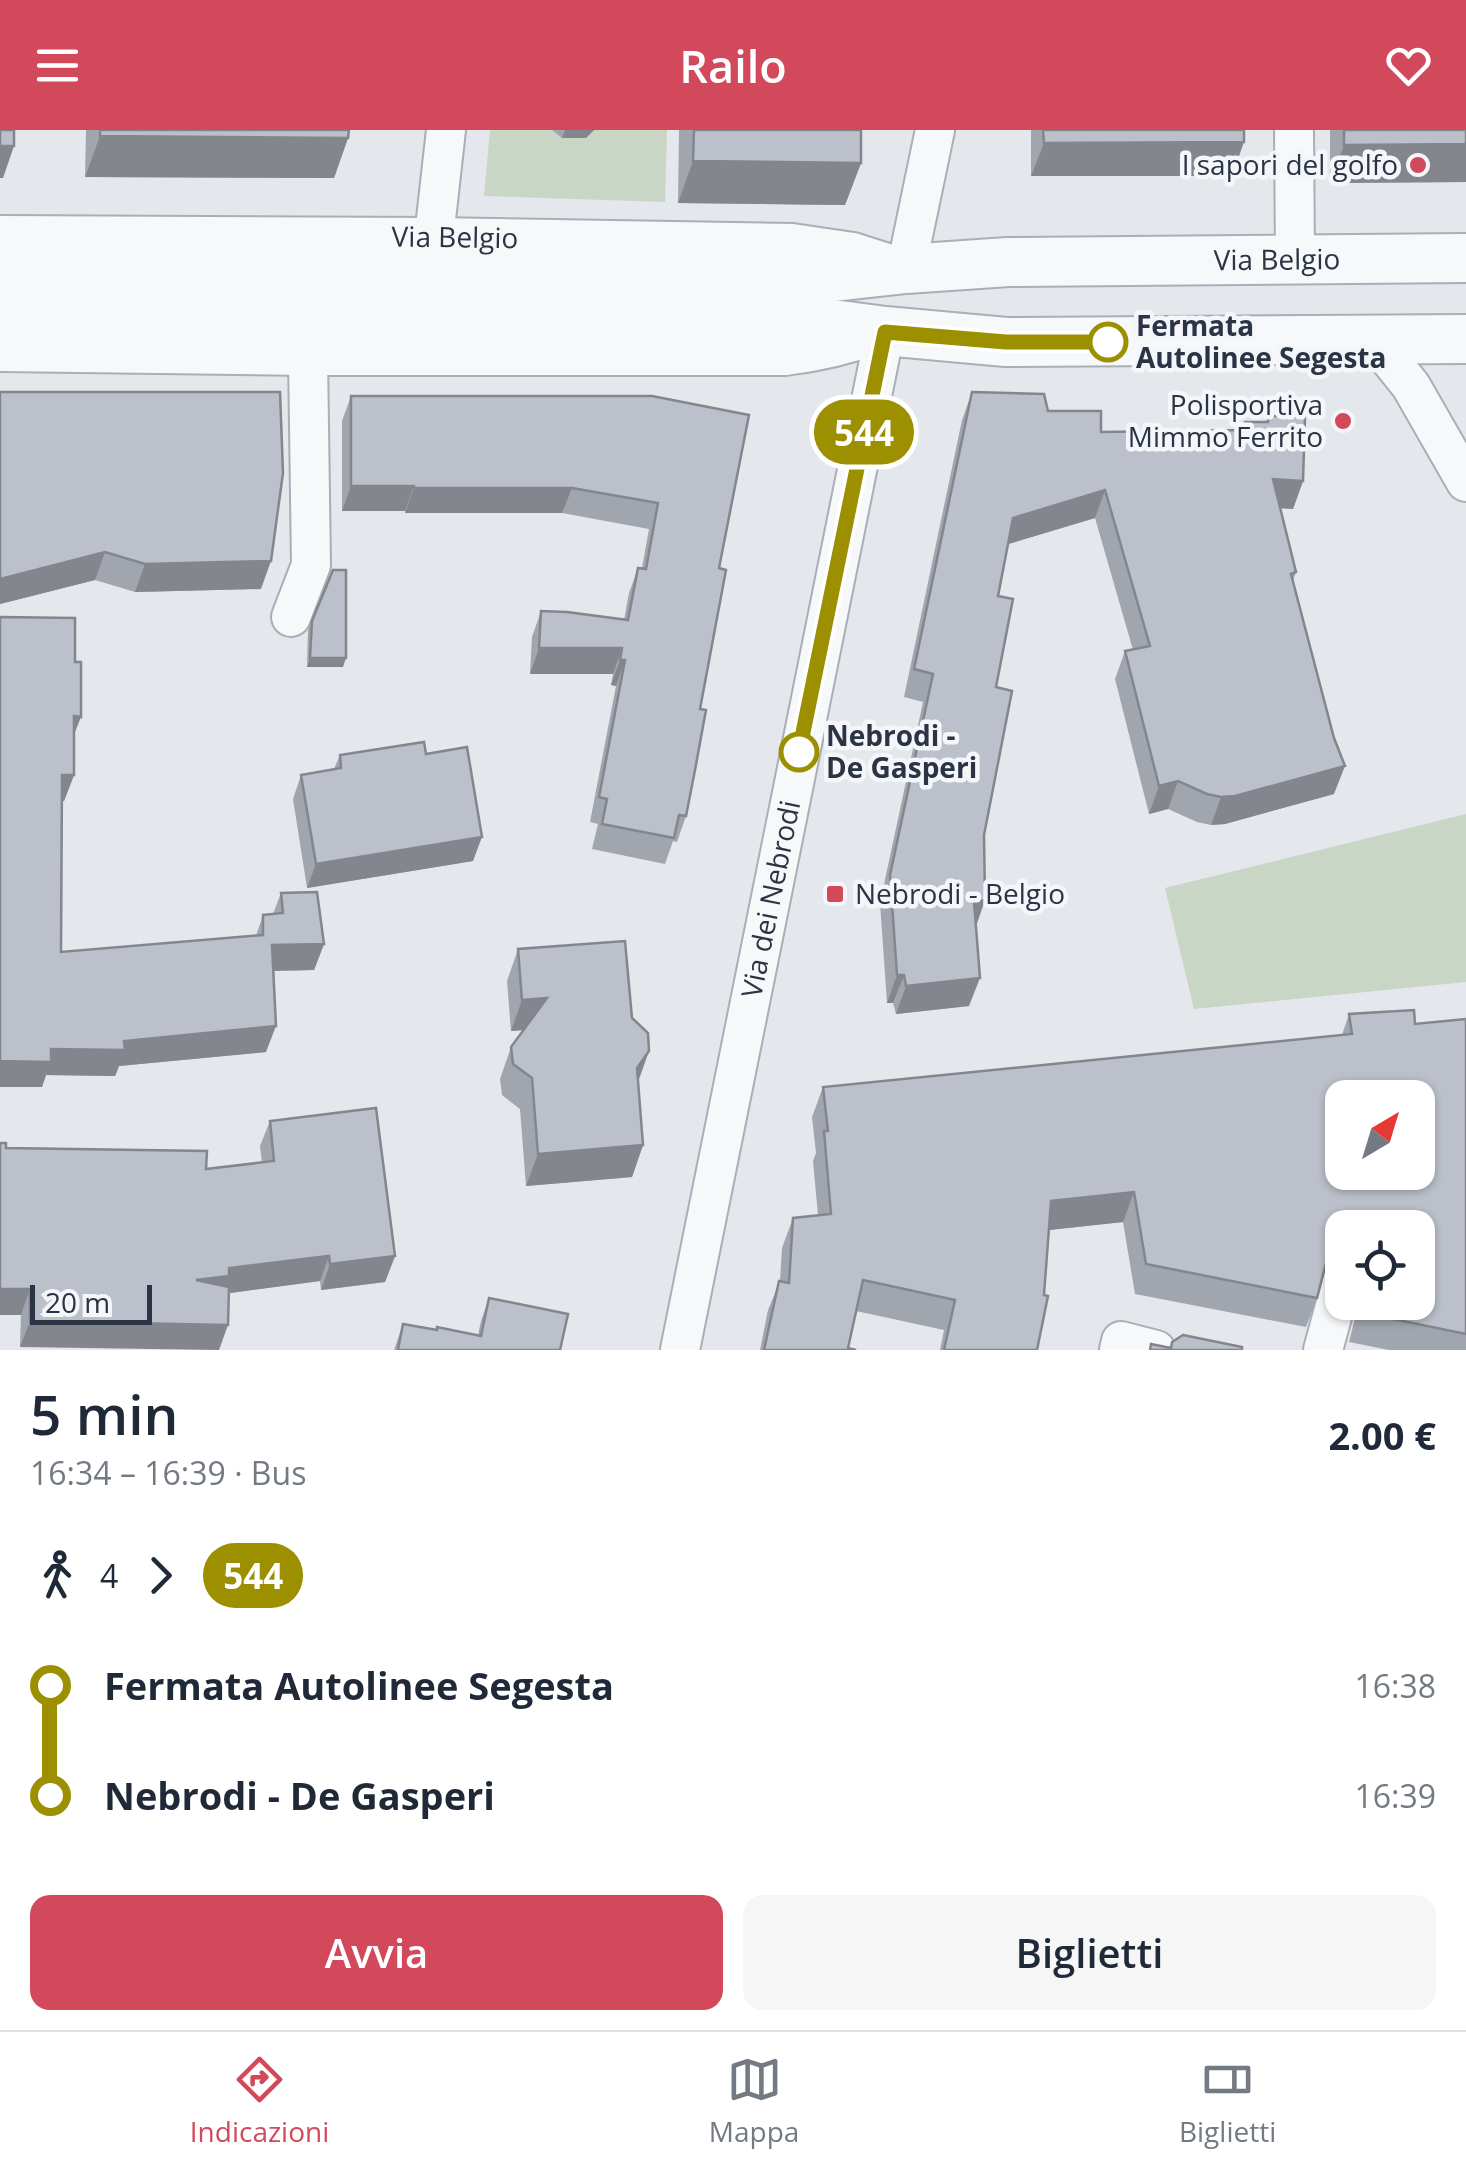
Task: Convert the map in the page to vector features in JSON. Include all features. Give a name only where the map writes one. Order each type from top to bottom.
[{"type":"street","points":[[434,237],[446,130]]},
{"type":"street","points":[[906,269],[935,130]]},
{"type":"street","points":[[1294,130],[1295,259]]},
{"type":"street","name":"Via Belgio","points":[[0,235],[792,243],[853,252],[906,269]]},
{"type":"street","name":"Via Belgio","points":[[0,312],[788,300],[906,269],[1008,262],[1466,258]]},
{"type":"street","name":"Via Belgio","points":[[0,276],[788,300],[885,332],[1006,342],[1466,339]]},
{"type":"street","name":"Via Belgio","points":[[0,352],[785,356],[820,352],[885,332]]},
{"type":"street","name":"Via dei Nebrodi","points":[[680,1350],[885,332]]},
{"type":"street","points":[[1375,340],[1411,386],[1466,482]]},
{"type":"street","points":[[291,617],[312,565],[308,356]]},
{"type":"street","points":[[1323,1350],[1331,1320]]},
{"type":"street","points":[[1118,1350],[1120,1341],[1156,1350]]},
{"type":"green space","points":[[490,130],[667,130],[665,202],[484,196]]},
{"type":"green space","points":[[1466,814],[1466,982],[1194,1009],[1165,888]]},
{"type":"building","points":[[0,130],[14,130],[14,146],[0,146]]},
{"type":"building","points":[[100,130],[349,130],[348,138],[100,136]]},
{"type":"building","points":[[694,130],[861,130],[861,163],[693,161]]},
{"type":"building","points":[[1043,130],[1244,130],[1244,142],[1044,143]]},
{"type":"building","points":[[1344,130],[1466,130],[1466,144],[1344,145]]},
{"type":"building","points":[[0,392],[280,392],[283,473],[271,561],[145,564],[105,552],[0,579]]},
{"type":"building","points":[[972,392],[1044,394],[1048,411],[1101,411],[1101,432],[1245,430],[1245,422],[1268,422],[1268,416],[1305,417],[1303,481],[1273,479],[1296,572],[1291,574],[1334,738],[1345,766],[1235,796],[1207,794],[1178,781],[1159,786],[1125,651],[1150,646],[1105,490],[1013,518],[998,596],[1013,599],[996,687],[1012,691],[984,835],[985,900],[974,902],[980,978],[906,986],[904,975],[897,975],[890,875],[933,674],[914,669]]},
{"type":"building","points":[[351,396],[652,396],[749,415],[719,568],[726,570],[700,709],[706,710],[686,816],[679,815],[674,838],[602,824],[607,799],[599,797],[625,660],[620,660],[622,648],[539,648],[541,611],[628,620],[638,568],[646,569],[658,503],[572,488],[351,486]]},
{"type":"building","points":[[333,570],[346,570],[346,658],[310,658],[312,621]]},
{"type":"building","points":[[0,617],[75,618],[75,662],[81,662],[81,717],[74,716],[74,775],[62,775],[61,952],[263,935],[263,915],[283,913],[281,893],[317,892],[324,944],[272,945],[276,1026],[124,1041],[125,1050],[51,1049],[51,1062],[0,1061]]},
{"type":"building","points":[[424,742],[426,754],[467,747],[482,837],[316,864],[301,775],[341,768],[340,755]]},
{"type":"building","points":[[625,941],[632,1018],[648,1033],[649,1051],[637,1068],[643,1145],[538,1154],[532,1078],[513,1064],[511,1047],[547,998],[522,1000],[518,949]]},
{"type":"building","points":[[1414,1010],[1415,1024],[1466,1019],[1466,1334],[1398,1320],[1435,1320],[1435,1210],[1325,1210],[1325,1267],[1317,1298],[1146,1264],[1134,1192],[1051,1201],[1044,1295],[1048,1296],[1037,1350],[944,1350],[955,1300],[863,1280],[848,1348],[856,1350],[764,1350],[779,1281],[789,1283],[793,1218],[831,1214],[823,1087],[1352,1034],[1349,1014]]},
{"type":"building","points":[[376,1108],[395,1256],[330,1264],[329,1256],[229,1268],[229,1276],[196,1280],[229,1287],[228,1325],[30,1321],[30,1289],[0,1289],[0,1143],[6,1143],[6,1148],[207,1151],[206,1169],[274,1161],[270,1121]]},
{"type":"building","points":[[489,1298],[568,1314],[560,1350],[398,1350],[403,1324],[481,1336]]},
{"type":"building","points":[[1183,1335],[1242,1350],[1150,1350],[1151,1344],[1171,1348],[1172,1342]]},
{"type":"bus line","name":"544","points":[[799,752],[885,332],[1006,342],[1108,342]]},
{"type":"place","name":"I sapori del golfo","points":[[1418,165]]},
{"type":"place","name":"Fermata Autolinee Segesta","points":[[1108,342]]},
{"type":"place","name":"Polisportiva Mimmo Ferrito","points":[[1343,421]]},
{"type":"place","name":"Nebrodi - De Gasperi","points":[[799,752]]},
{"type":"place","name":"Nebrodi - Belgio","points":[[835,894]]}]
